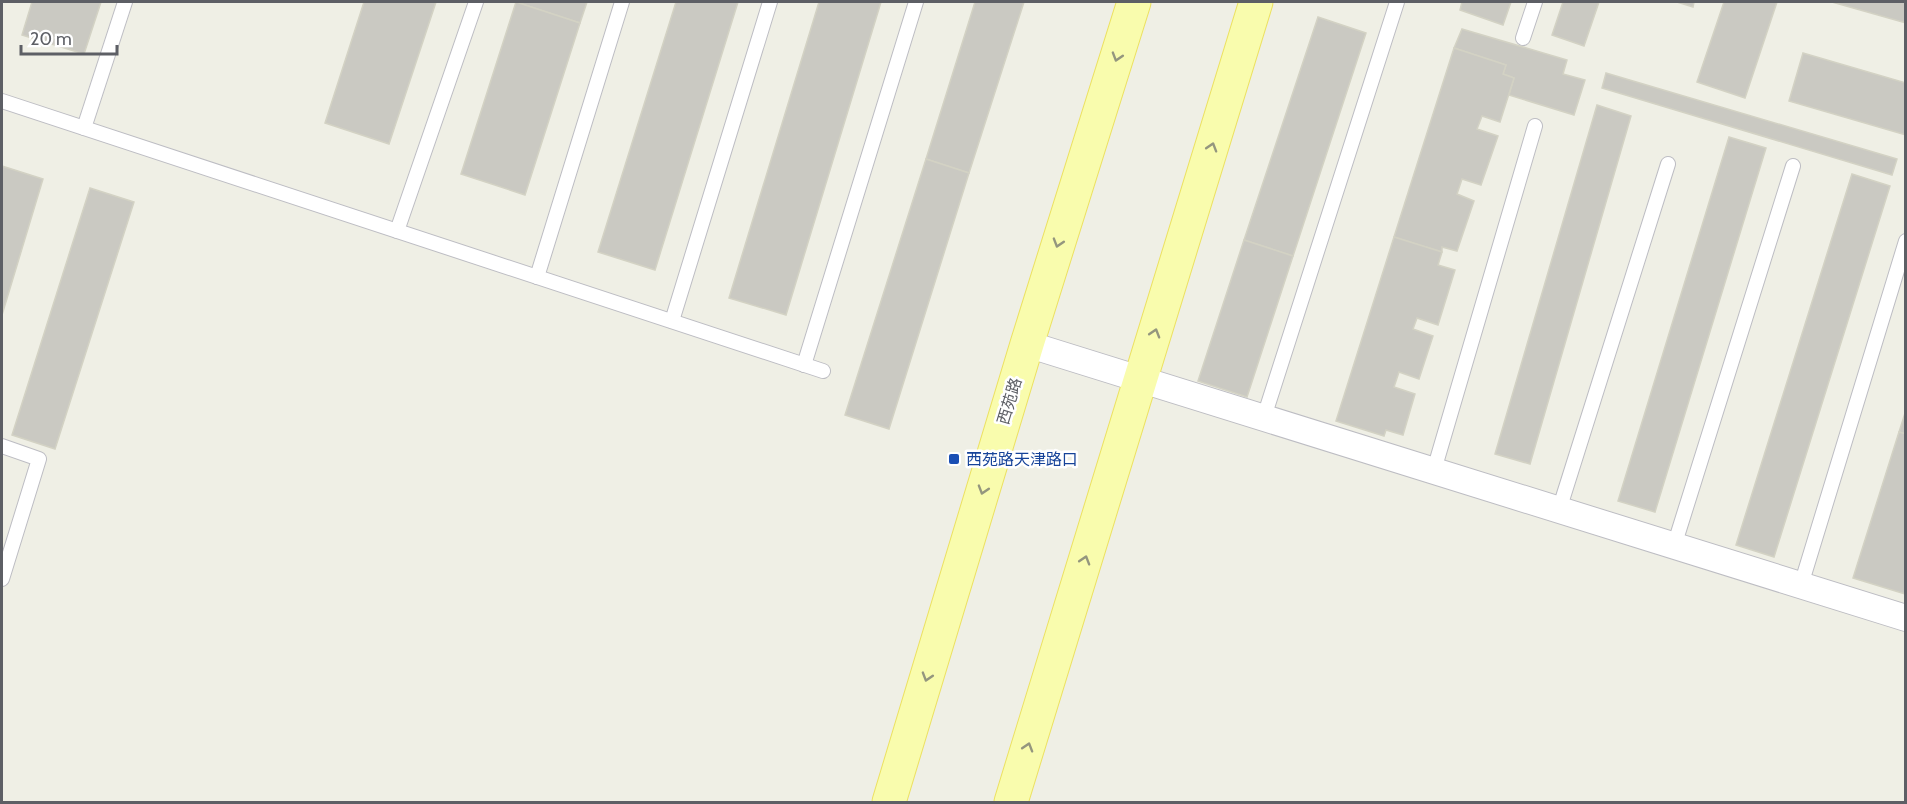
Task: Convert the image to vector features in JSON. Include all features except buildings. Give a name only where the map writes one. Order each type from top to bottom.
[{"type":"main road","name":"西苑路","points":[[889,802],[1027,344],[1134,2]]},
{"type":"main road","points":[[1011,802],[1256,2]]},
{"type":"street","points":[[1027,344],[1905,618]]},
{"type":"lane","points":[[84,128],[125,2]]},
{"type":"lane","points":[[397,231],[476,2]]},
{"type":"lane","points":[[537,277],[622,2]]},
{"type":"lane","points":[[672,321],[770,2]]},
{"type":"lane","points":[[804,365],[916,2]]},
{"type":"lane","points":[[1264,417],[1397,2]]},
{"type":"lane","points":[[1523,38],[1535,2]]},
{"type":"lane","points":[[2,101],[823,371]]},
{"type":"lane","points":[[1434,470],[1535,126]]},
{"type":"lane","points":[[1559,510],[1668,164]]},
{"type":"lane","points":[[1674,546],[1793,166]]},
{"type":"lane","points":[[1801,585],[1905,241]]},
{"type":"lane","points":[[2,446],[39,459],[2,579]]},
{"type":"place","name":"西苑路天津路口","points":[[954,459]]}]
